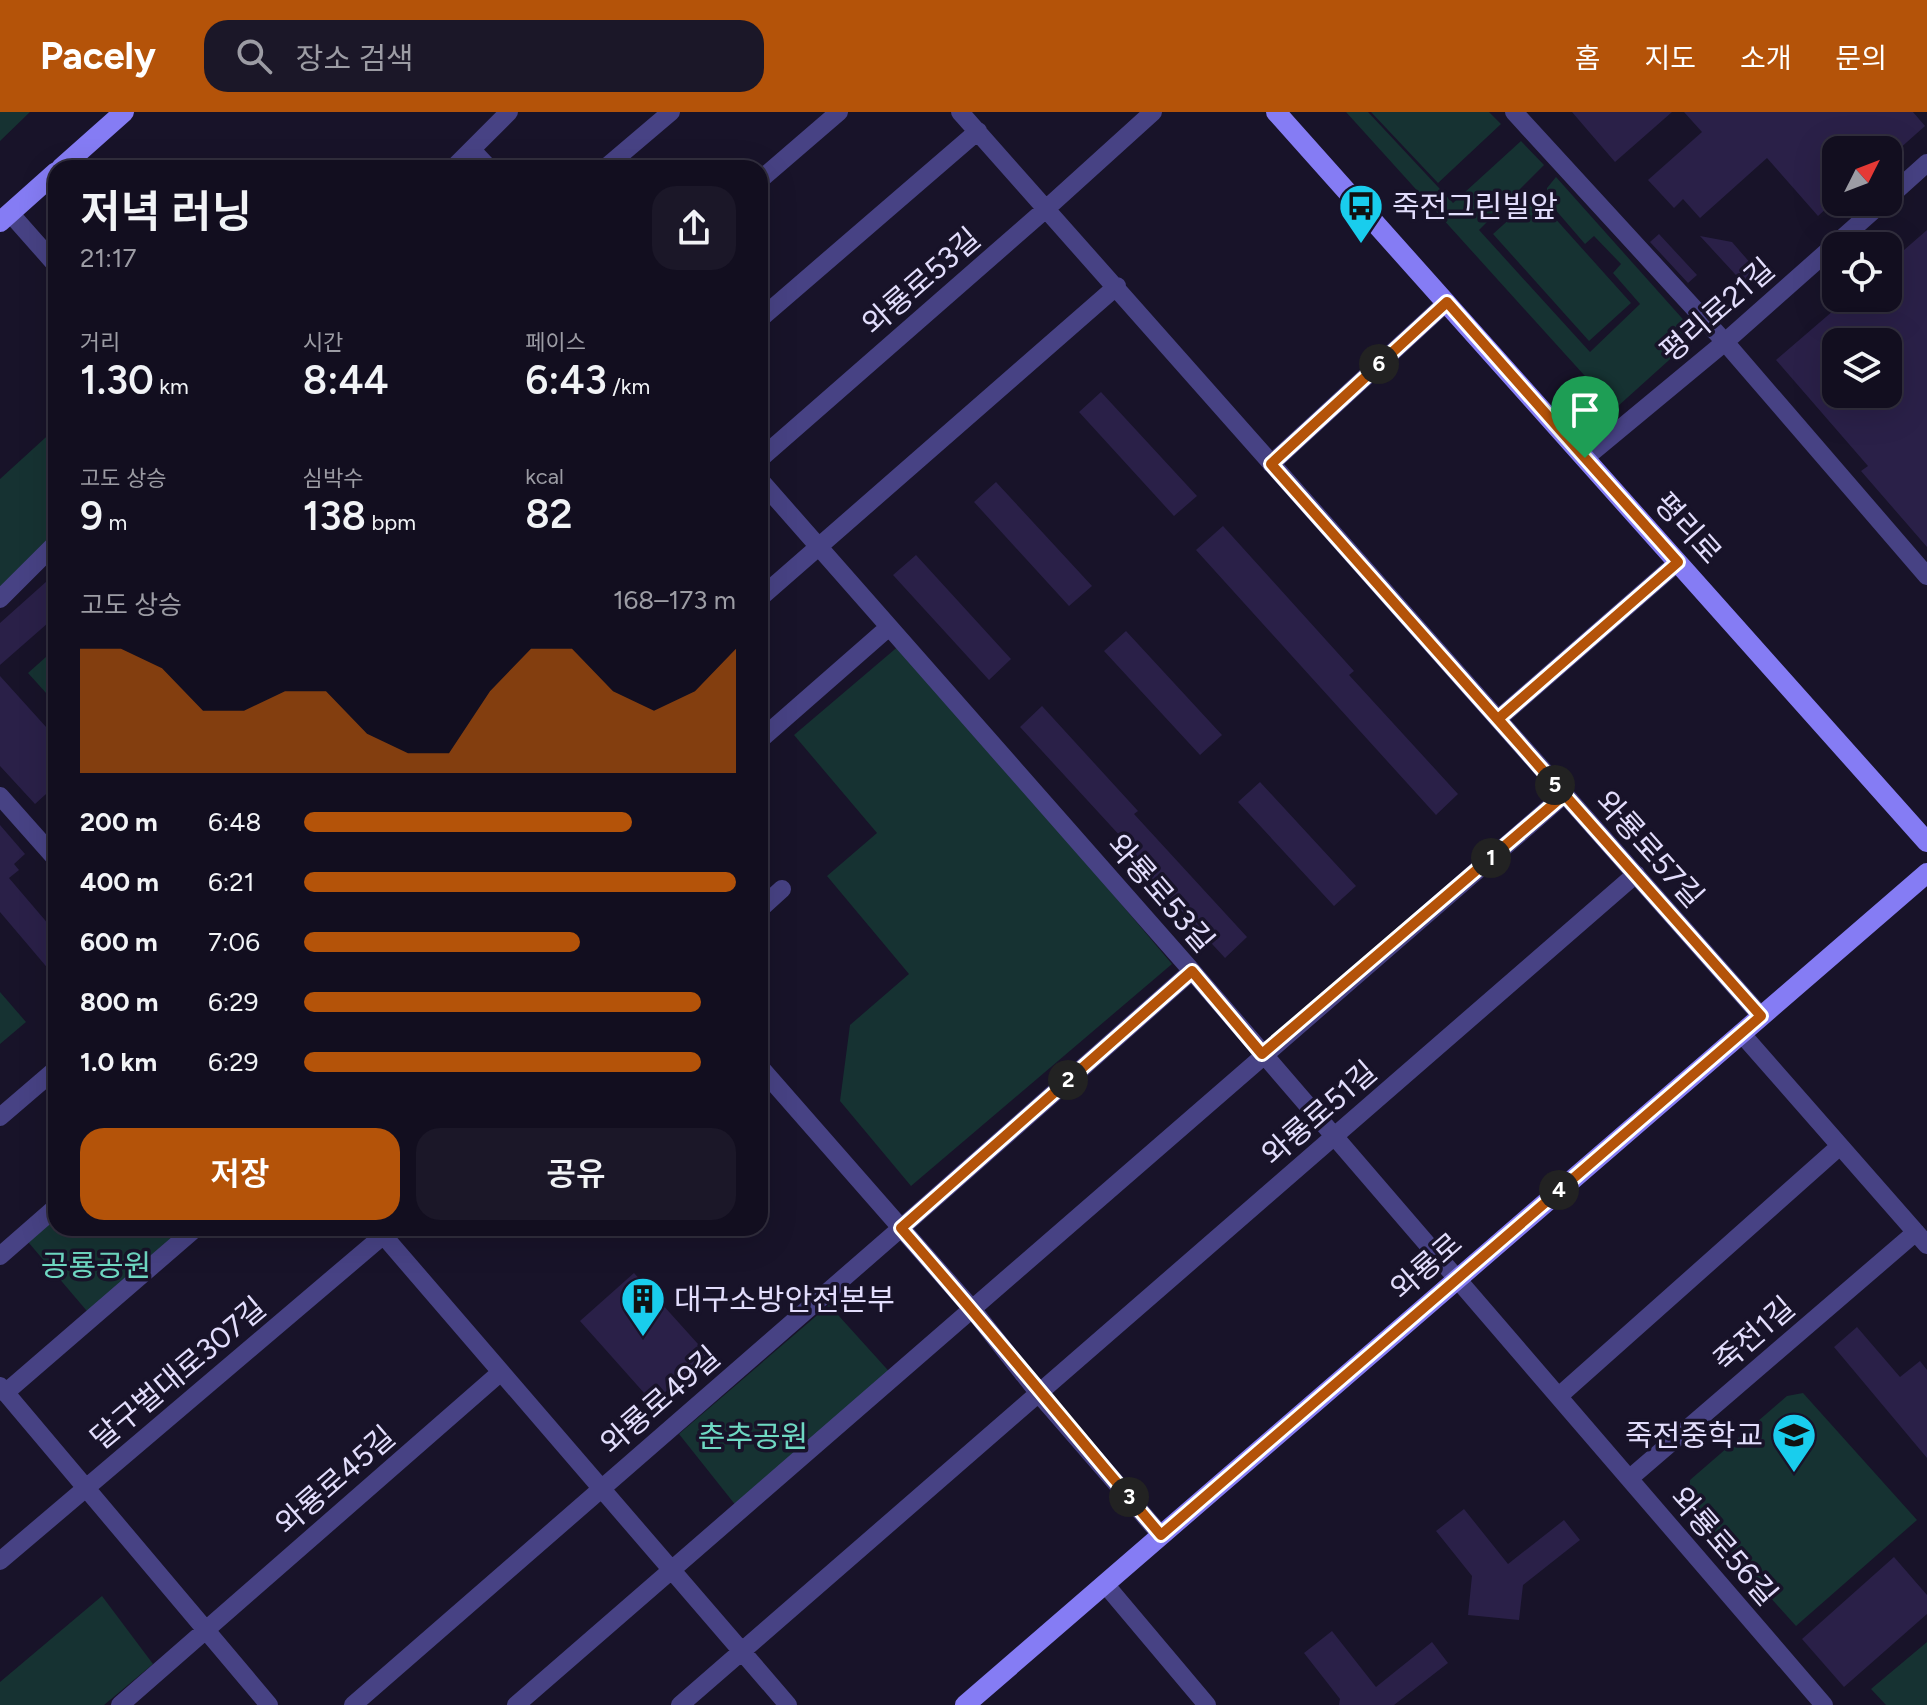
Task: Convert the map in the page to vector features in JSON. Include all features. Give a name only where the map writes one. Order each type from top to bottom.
[{"type":"main road","points":[[70,160],[124,112]]},
{"type":"main road","name":"평리로","points":[[1276,112],[1927,842]]},
{"type":"main road","points":[[5,218],[48,179]]},
{"type":"main road","name":"와룡로","points":[[965,1705],[1927,873]]},
{"type":"street","points":[[461,160],[509,112]]},
{"type":"street","points":[[614,160],[671,112]]},
{"type":"street","points":[[768,173],[839,112]]},
{"type":"street","name":"와룡로57길","points":[[960,112],[1761,1016]]},
{"type":"street","points":[[1047,208],[1153,112]]},
{"type":"street","points":[[1514,112],[1725,342],[1927,576]]},
{"type":"street","points":[[768,312],[978,131]]},
{"type":"street","points":[[472,150],[481,160]]},
{"type":"street","points":[[1902,185],[1927,163]]},
{"type":"street","name":"와룡로53길","points":[[768,452],[1047,208]]},
{"type":"street","name":"평리로21길","points":[[1585,458],[1725,342],[1867,216]]},
{"type":"street","points":[[5,218],[48,258]]},
{"type":"street","points":[[768,591],[1117,286]]},
{"type":"street","points":[[1271,464],[1447,302]]},
{"type":"street","name":"와룡로53길","points":[[768,489],[1458,1278]]},
{"type":"street","points":[[0,599],[48,551]]},
{"type":"street","points":[[1498,719],[1678,562]]},
{"type":"street","points":[[768,733],[889,627]]},
{"type":"street","points":[[516,1705],[973,1310],[1262,1054],[1564,795]]},
{"type":"street","points":[[0,796],[48,850]]},
{"type":"street","name":"와룡로51길","points":[[1040,1395],[1636,874]]},
{"type":"street","points":[[768,902],[782,889]]},
{"type":"street","points":[[901,1228],[1192,971]]},
{"type":"street","points":[[1741,1033],[1921,1239]]},
{"type":"street","points":[[0,1117],[48,1076]]},
{"type":"street","points":[[768,1076],[973,1310],[1040,1395],[1161,1535]]},
{"type":"street","points":[[1559,1396],[1840,1146]]},
{"type":"street","points":[[0,1256],[48,1214]]},
{"type":"street","name":"와룡로49길","points":[[602,1488],[901,1228]]},
{"type":"street","points":[[186,1236],[3,1389],[269,1705]]},
{"type":"street","name":"달구벌대로307길","points":[[0,1561],[377,1236]]},
{"type":"street","name":"와룡로49길","points":[[389,1236],[501,1372],[788,1705]]},
{"type":"street","name":"죽전1길","points":[[1630,1478],[1921,1239]]},
{"type":"street","name":"와룡로56길","points":[[1458,1278],[1824,1705]]},
{"type":"street","name":"와룡로45길","points":[[120,1705],[501,1372]]},
{"type":"street","points":[[680,1705],[1040,1395]]},
{"type":"street","points":[[353,1705],[602,1488]]},
{"type":"street","points":[[1105,1584],[1207,1705]]},
{"type":"green space","points":[[0,112],[30,112],[0,141]]},
{"type":"green space","points":[[1346,112],[1368,112],[1453,203],[1521,141],[1544,165],[1479,230],[1590,352],[1640,304],[1613,273],[1621,264],[1594,236],[1585,244],[1547,200],[1547,188],[1556,177],[1689,326],[1693,332],[1688,343],[1617,407],[1613,407]]},
{"type":"green space","points":[[1371,112],[1489,112],[1501,124],[1438,183]]},
{"type":"green space","points":[[1535,196],[1631,303],[1589,341],[1493,234]]},
{"type":"green space","points":[[48,435],[48,544],[0,591],[0,479]]},
{"type":"green space","points":[[901,644],[1172,964],[911,1186],[840,1101],[850,1025],[909,974],[827,876],[877,833],[794,735]]},
{"type":"green space","points":[[48,655],[48,695],[28,673]]},
{"type":"green space","points":[[0,992],[26,1022],[0,1044]]},
{"type":"green space","name":"공룡공원","points":[[48,1214],[48,1236],[187,1236],[92,1317],[23,1236]]},
{"type":"green space","name":"춘추공원","points":[[829,1305],[895,1378],[741,1512],[679,1434]]},
{"type":"green space","points":[[1803,1393],[1917,1520],[1796,1626],[1689,1507],[1690,1480],[1787,1396]]},
{"type":"green space","points":[[102,1596],[153,1664],[104,1705],[0,1705],[0,1682]]},
{"type":"green space","points":[[1927,1642],[1927,1705],[1886,1705],[1871,1689]]},
{"type":"building","points":[[1572,112],[1672,112],[1615,162]]},
{"type":"building","points":[[1684,112],[1913,112],[1925,126],[1902,146],[1902,136],[1822,136],[1822,212],[1818,216],[1767,158],[1700,218],[1683,199],[1674,208],[1648,180],[1702,132]]},
{"type":"building","points":[[1927,230],[1927,547],[1861,471],[1868,466],[1776,360],[1832,312],[1902,312],[1902,252]]},
{"type":"building","points":[[1659,234],[1697,275],[1688,283],[1650,242]]},
{"type":"building","points":[[1700,236],[1732,242],[1759,273],[1746,286]]},
{"type":"building","points":[[1101,392],[1197,496],[1174,516],[1079,412]]},
{"type":"building","points":[[996,482],[1092,586],[1069,606],[974,502]]},
{"type":"building","points":[[1223,526],[1354,671],[1349,675],[1458,794],[1436,815],[1196,550]]},
{"type":"building","points":[[916,555],[1011,659],[989,680],[893,575]]},
{"type":"building","points":[[48,580],[48,623],[0,665],[0,623]]},
{"type":"building","points":[[1126,631],[1222,735],[1200,755],[1104,651]]},
{"type":"building","points":[[0,676],[48,729],[48,792],[35,804],[0,766]]},
{"type":"building","points":[[1042,706],[1138,811],[1134,814],[1247,937],[1225,958],[1129,854],[1133,850],[1020,727]]},
{"type":"building","points":[[1260,782],[1356,886],[1334,906],[1238,802]]},
{"type":"building","points":[[0,825],[25,854],[14,864],[19,870],[9,878],[48,924],[48,969],[0,912]]},
{"type":"building","name":"대구소방안전본부","points":[[634,1273],[707,1354],[653,1403],[580,1321]]},
{"type":"building","points":[[1857,1327],[1900,1377],[1920,1361],[1927,1370],[1927,1458],[1834,1347]]},
{"type":"building","points":[[1464,1509],[1508,1564],[1564,1520],[1580,1540],[1523,1585],[1519,1620],[1468,1615],[1472,1576],[1436,1531]]},
{"type":"building","points":[[1894,1557],[1927,1595],[1927,1614],[1844,1687],[1802,1639]]},
{"type":"building","points":[[1332,1631],[1376,1687],[1432,1642],[1448,1663],[1394,1705],[1339,1705],[1340,1699],[1304,1653]]},
{"type":"place","name":"죽전그린빌앞","points":[[1361,245]]},
{"type":"place","name":"대구소방안전본부","points":[[643,1338]]},
{"type":"place","name":"죽전중학교","points":[[1794,1474]]},
{"type":"route","points":[[1585,458],[1447,302],[1271,464],[1564,795],[1636,874],[1761,1016],[1161,1535],[901,1228],[1192,971],[1262,1054],[1564,795],[1498,719],[1678,562],[1585,458]]}]
